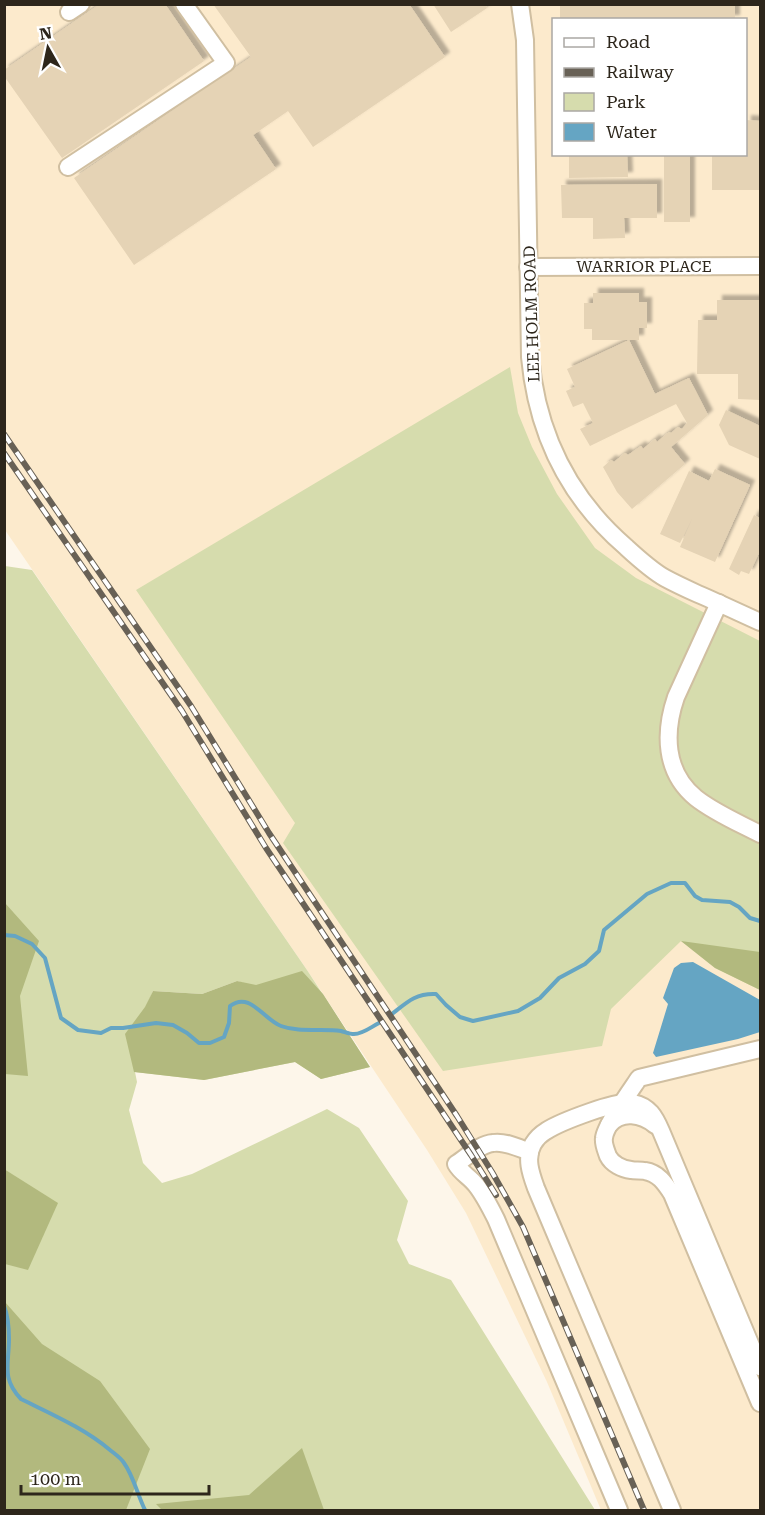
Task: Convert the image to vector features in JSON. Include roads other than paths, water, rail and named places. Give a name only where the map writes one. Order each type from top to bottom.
[{"type":"street","points":[[68,167],[226,63],[184,4]]},
{"type":"street","name":"LEE HOLM ROAD","points":[[520,4],[525,40],[530,357],[533,386],[541,419],[570,483],[594,516],[620,543],[667,579],[760,622]]},
{"type":"street","name":"WARRIOR PLACE","points":[[528,267],[760,266]]},
{"type":"street","points":[[719,603],[676,697],[668,725],[668,744],[671,759],[680,779],[694,797],[760,834]]},
{"type":"street","points":[[607,1129],[639,1078],[760,1049]]},
{"type":"street","points":[[672,1510],[530,1173],[530,1152],[538,1137],[546,1131],[610,1105],[631,1102],[649,1111],[661,1131],[760,1367]]},
{"type":"street","points":[[661,1131],[649,1120],[640,1116],[621,1117],[612,1121],[607,1129],[604,1138],[605,1149],[610,1160],[619,1167],[654,1174],[663,1180],[672,1194],[760,1403]]},
{"type":"street","points":[[530,1152],[508,1144],[494,1143],[486,1145],[456,1164],[460,1171],[475,1184],[500,1226],[618,1510]]},
{"type":"water","points":[[693,962],[760,1000],[760,1032],[656,1057],[653,1053],[668,1004],[663,998],[674,968],[681,963]]},
{"type":"waterway","points":[[392,1014],[412,999],[429,994],[436,994],[460,1017],[473,1021],[518,1011],[540,998],[559,978],[585,964],[599,951],[604,930],[647,894],[671,883],[685,883],[695,896],[702,900],[730,902],[750,918],[760,921]]},
{"type":"waterway","points":[[4,935],[15,936],[32,944],[45,958],[61,1018],[78,1030],[101,1033],[111,1028],[156,1023],[173,1025],[199,1043],[210,1043],[224,1037],[229,1023],[230,1006],[237,1002],[250,1004],[274,1023],[288,1028],[333,1030],[357,1034],[379,1023]]},
{"type":"waterway","points":[[4,1306],[9,1331],[8,1377],[15,1391],[21,1399],[89,1435],[120,1458],[130,1473],[145,1510]]},
{"type":"railway","points":[[4,434],[191,706],[269,833],[492,1172],[523,1227],[644,1510]]},
{"type":"railway","points":[[4,453],[182,711],[266,848],[496,1195]]}]
